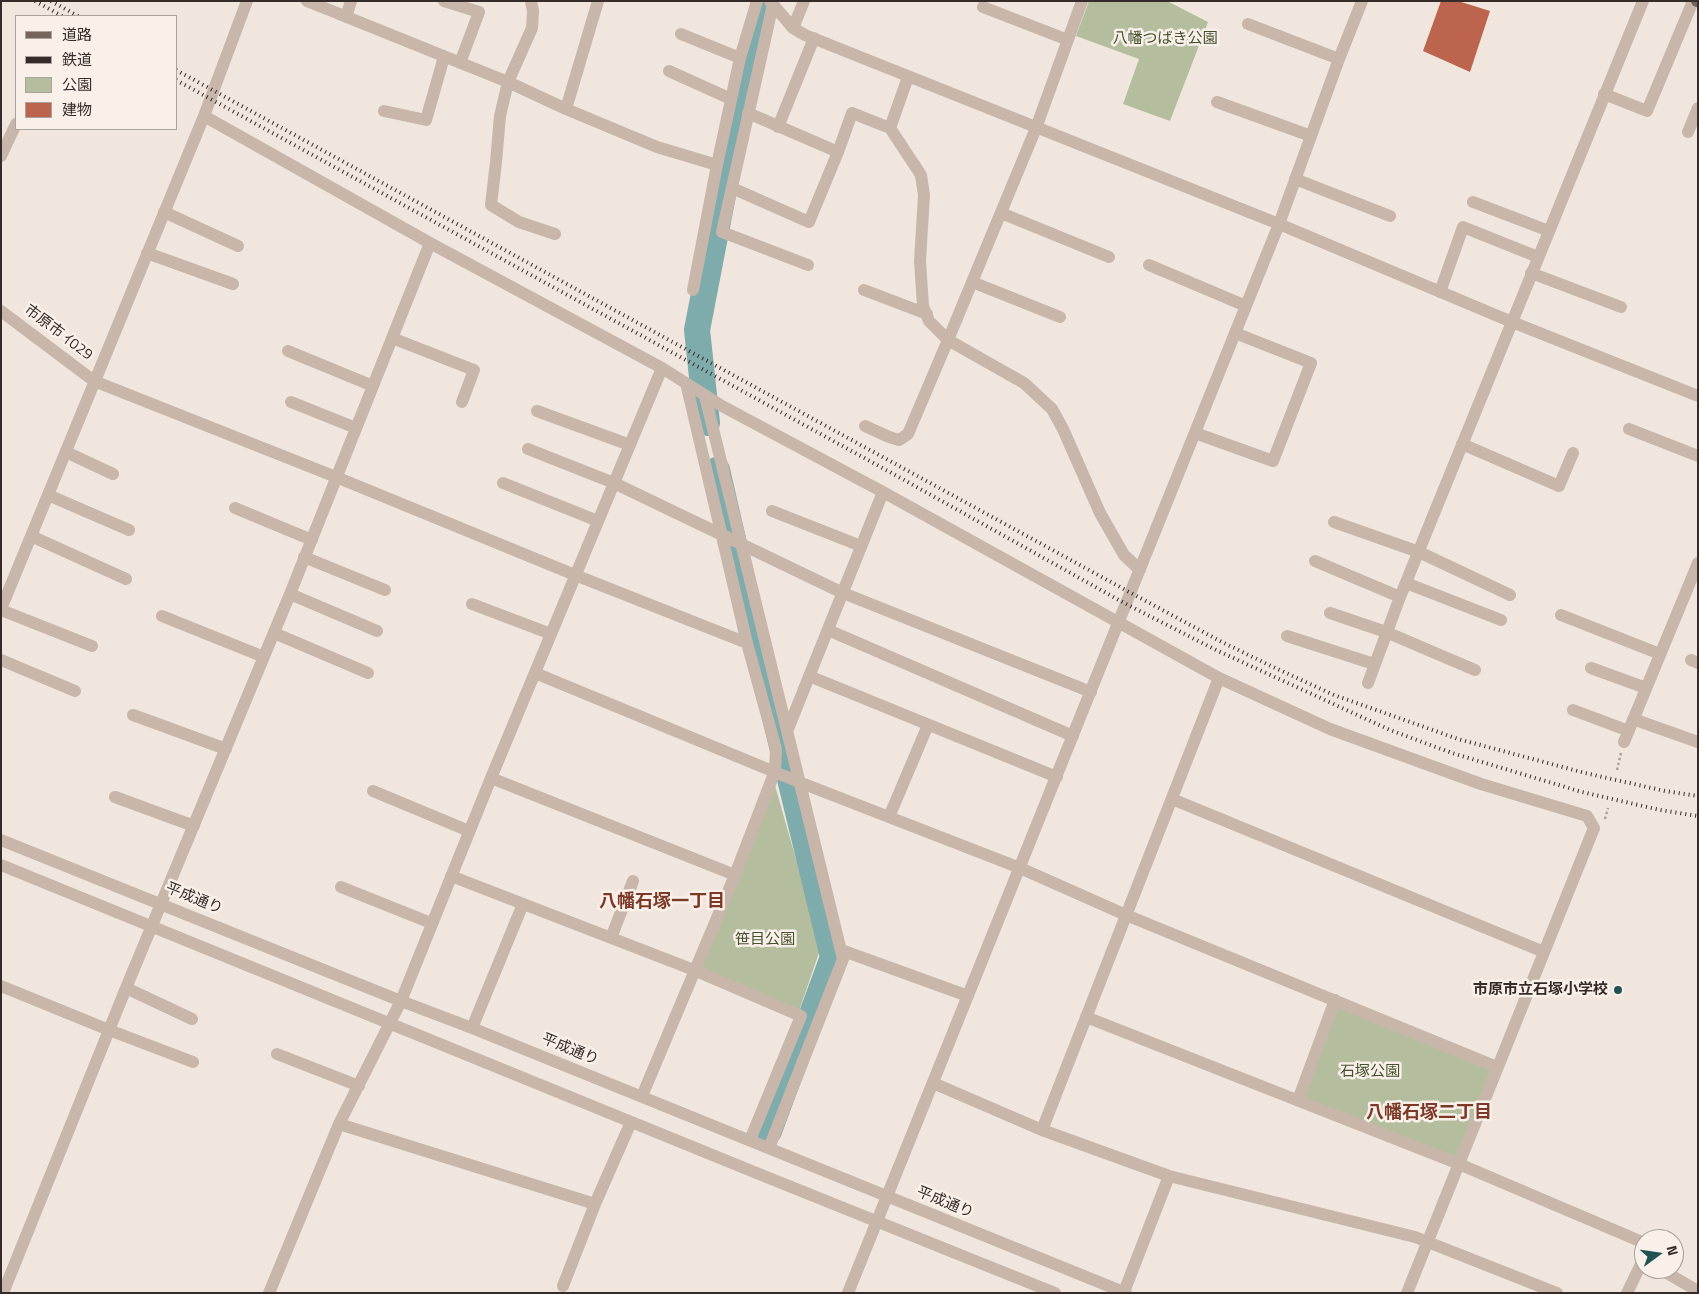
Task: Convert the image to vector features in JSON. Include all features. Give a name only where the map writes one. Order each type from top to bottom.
[{"type":"street","points":[[92,646],[1,610],[204,116],[247,1]]},
{"type":"street","points":[[307,1],[508,82],[566,109],[657,147],[717,165]]},
{"type":"street","points":[[346,17],[351,1]]},
{"type":"street","points":[[444,1],[479,12],[460,63]]},
{"type":"street","points":[[531,1],[533,11],[532,28],[508,82],[500,116],[491,204],[518,222],[555,234]]},
{"type":"street","points":[[566,109],[598,1]]},
{"type":"street","points":[[693,290],[740,58],[757,1]]},
{"type":"street","points":[[793,28],[804,1]]},
{"type":"street","points":[[865,426],[889,438],[900,440],[908,434],[1036,128],[1082,1]]},
{"type":"street","points":[[848,1293],[1236,333],[1279,224],[1362,1]]},
{"type":"street","points":[[1368,683],[1400,596],[1643,1]]},
{"type":"street","points":[[1604,94],[1647,111],[1696,1]]},
{"type":"street","points":[[771,2],[793,28],[814,38],[1279,224],[1512,322],[1698,396]]},
{"type":"street","points":[[771,2],[722,232],[808,265]]},
{"type":"street","points":[[983,7],[1068,40]]},
{"type":"street","points":[[1248,24],[1339,59]]},
{"type":"street","points":[[681,34],[740,58]]},
{"type":"street","points":[[778,127],[814,38]]},
{"type":"street","points":[[384,111],[426,120],[444,57]]},
{"type":"street","points":[[669,71],[731,99]]},
{"type":"street","points":[[890,128],[908,77]]},
{"type":"street","points":[[1216,102],[1311,136]]},
{"type":"street","points":[[1688,132],[1698,108]]},
{"type":"street","points":[[748,113],[838,152]]},
{"type":"street","points":[[732,188],[809,222],[852,113],[890,128],[921,175],[924,194],[920,261],[923,306],[929,321],[948,340],[1024,383],[1052,409],[1063,429],[1100,513],[1124,555],[1140,570]]},
{"type":"street","points":[[204,116],[430,243],[662,368],[705,396],[1120,621],[1220,678],[1330,729],[1481,784],[1587,816],[1594,828],[1406,1293]]},
{"type":"street","points":[[1,156],[15,126]]},
{"type":"street","points":[[1295,179],[1390,216]]},
{"type":"street","points":[[1473,202],[1549,230]]},
{"type":"street","points":[[164,212],[238,246]]},
{"type":"street","points":[[1001,213],[1109,257]]},
{"type":"street","points":[[1440,292],[1463,227],[1538,256]]},
{"type":"street","points":[[3,1293],[126,988],[312,540],[430,243]]},
{"type":"street","points":[[147,253],[233,284]]},
{"type":"street","points":[[1149,265],[1246,306]]},
{"type":"street","points":[[1531,274],[1621,307]]},
{"type":"street","points":[[972,282],[1060,317]]},
{"type":"street","points":[[864,290],[927,314]]},
{"type":"street","name":"市原市 ｲ029","points":[[1,311],[94,381],[748,643]]},
{"type":"street","points":[[1195,433],[1273,461],[1311,363],[1236,333]]},
{"type":"street","points":[[392,338],[474,370],[462,402]]},
{"type":"street","points":[[288,351],[373,386]]},
{"type":"street","points":[[269,1293],[339,1124],[400,1001],[662,368]]},
{"type":"street","points":[[642,1096],[735,875],[775,772],[776,750],[721,535],[686,383]]},
{"type":"street","points":[[705,396],[843,959],[769,1148]]},
{"type":"street","points":[[291,402],[356,428]]},
{"type":"street","points":[[537,411],[630,445]]},
{"type":"street","points":[[1629,429],[1698,456]]},
{"type":"street","points":[[1462,444],[1559,486],[1573,453]]},
{"type":"street","points":[[528,449],[614,483],[843,594],[1091,692]]},
{"type":"street","points":[[66,452],[113,474]]},
{"type":"street","points":[[503,484],[598,521]]},
{"type":"street","points":[[788,729],[883,492]]},
{"type":"street","points":[[48,495],[129,530]]},
{"type":"street","points":[[235,508],[312,540]]},
{"type":"street","points":[[772,512],[862,546]]},
{"type":"street","points":[[1334,522],[1419,552],[1510,595]]},
{"type":"street","points":[[31,536],[126,579]]},
{"type":"street","points":[[304,557],[385,590]]},
{"type":"street","points":[[1315,561],[1400,596]]},
{"type":"street","points":[[1629,731],[1698,563]]},
{"type":"street","points":[[1406,583],[1501,620]]},
{"type":"street","points":[[290,594],[377,631]]},
{"type":"street","points":[[472,604],[551,634]]},
{"type":"street","points":[[1330,612],[1386,632],[1475,670]]},
{"type":"street","points":[[1561,615],[1660,654]]},
{"type":"street","points":[[162,616],[264,657]]},
{"type":"street","points":[[828,630],[1073,736]]},
{"type":"street","points":[[274,633],[368,672]]},
{"type":"street","points":[[1287,636],[1374,664]]},
{"type":"street","points":[[1,660],[75,691]]},
{"type":"street","points":[[1591,668],[1646,688]]},
{"type":"street","points":[[535,673],[799,782],[1020,868],[1126,915],[1498,1067]]},
{"type":"street","points":[[809,676],[1057,777]]},
{"type":"street","points":[[1042,1130],[1220,678]]},
{"type":"street","points":[[1573,710],[1629,731],[1698,742]]},
{"type":"street","points":[[133,715],[226,749]]},
{"type":"street","points":[[889,817],[928,725]]},
{"type":"street","points":[[491,778],[735,875]]},
{"type":"street","points":[[373,791],[469,831]]},
{"type":"street","points":[[115,797],[194,826]]},
{"type":"street","points":[[1172,799],[1544,952]]},
{"type":"street","name":"平成通り","points":[[1,840],[400,1001],[642,1096],[1125,1293]]},
{"type":"street","points":[[1,865],[1055,1293]]},
{"type":"street","points":[[451,876],[694,970],[801,1016],[750,1140]]},
{"type":"street","points":[[612,938],[632,881]]},
{"type":"street","points":[[341,887],[431,923]]},
{"type":"street","points":[[472,1028],[523,904]]},
{"type":"street","points":[[841,950],[968,996]]},
{"type":"street","points":[[1,986],[193,1062]]},
{"type":"street","points":[[126,988],[192,1019]]},
{"type":"street","points":[[1298,1100],[1335,1000]]},
{"type":"street","points":[[1086,1017],[1458,1164],[1634,1239]]},
{"type":"street","points":[[276,1054],[359,1086]]},
{"type":"street","points":[[933,1082],[1042,1130],[1169,1176],[1415,1237],[1557,1293]]},
{"type":"street","points":[[562,1286],[631,1122]]},
{"type":"street","points":[[339,1124],[595,1204]]},
{"type":"street","points":[[1125,1293],[1169,1176]]},
{"type":"street","points":[[1627,1293],[1634,1279]]},
{"type":"street","points":[[1677,1279],[1698,1291]]},
{"type":"green space","name":"八幡つばき公園","points":[[1089,1],[1167,1],[1208,22],[1170,121],[1123,104],[1139,59],[1076,36]]},
{"type":"green space","name":"笹目公園","points":[[774,782],[821,947],[799,1011],[699,968]]},
{"type":"green space","name":"石塚公園","points":[[1337,1005],[1493,1069],[1456,1159],[1303,1098]]},
{"type":"building","points":[[1441,1],[1458,1],[1490,11],[1470,72],[1423,51]]},
{"type":"waterway","points":[[707,423],[697,330],[739,112],[766,1]]},
{"type":"waterway","points":[[717,470],[833,957],[769,1131]]},
{"type":"railway","points":[[35,1],[60,15]]},
{"type":"railway","points":[[51,1],[76,15]]},
{"type":"railway","points":[[178,71],[1131,593],[1271,666],[1334,695],[1458,739],[1585,773],[1665,791],[1698,796]]},
{"type":"railway","points":[[178,81],[888,471],[1126,604],[1216,650],[1390,730],[1452,753],[1582,792],[1660,810],[1698,816]]},
{"type":"place","name":"市原市立石塚小学校","points":[[1618,990]]},
{"type":"district","name":"八幡石塚一丁目","points":[[662,903]]},
{"type":"district","name":"八幡石塚二丁目","points":[[1429,1114]]}]
